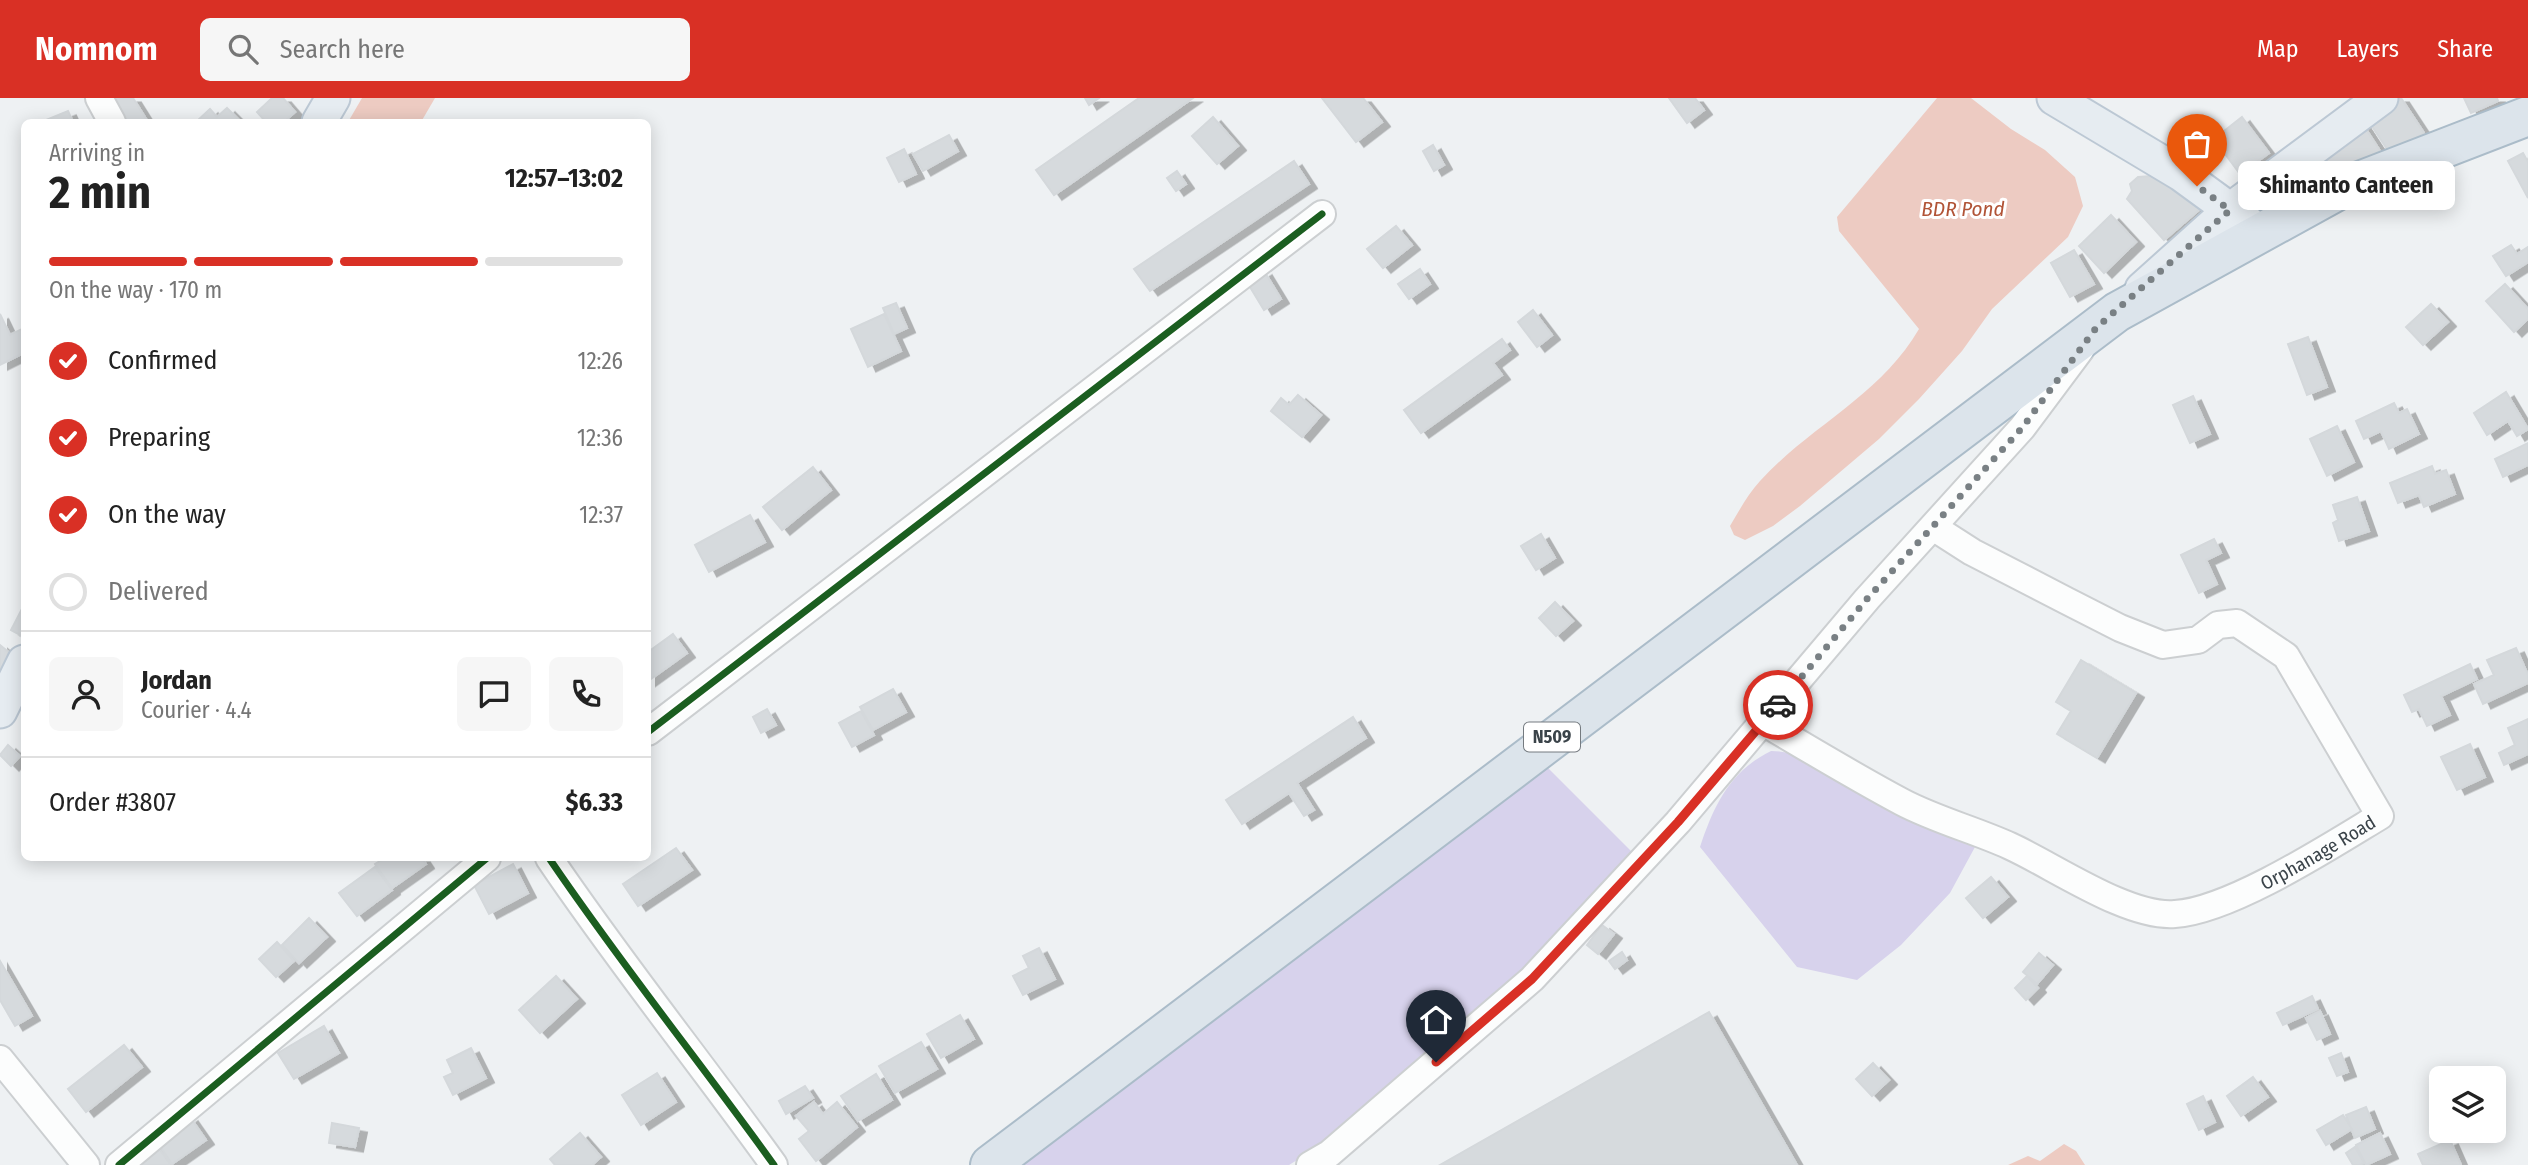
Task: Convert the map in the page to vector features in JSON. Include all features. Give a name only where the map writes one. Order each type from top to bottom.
[{"type":"highway","name":"N509","points":[[990,1165],[2107,320],[2344,187],[2528,116]]},
{"type":"main road","points":[[321,119],[332,98]]},
{"type":"main road","points":[[2054,98],[2181,174],[2262,233]]},
{"type":"main road","points":[[2107,320],[2230,210],[2381,98]]},
{"type":"main road","points":[[0,711],[21,668]]},
{"type":"street","points":[[99,98],[110,119]]},
{"type":"street","points":[[651,730],[1322,214]]},
{"type":"street","points":[[1310,1165],[1329,1154],[1532,979],[1678,822],[2022,428],[2107,320]]},
{"type":"street","name":"Orphanage Road","points":[[1763,722],[1904,803],[2010,846],[2098,891],[2161,914],[2192,912],[2216,904],[2273,877],[2380,816],[2286,656],[2238,623],[2218,625],[2198,640],[2163,645],[2120,628],[2067,601],[1972,552],[1933,527]]},
{"type":"street","points":[[119,1165],[483,861]]},
{"type":"street","points":[[551,861],[656,1010],[731,1104],[774,1165]]},
{"type":"street","points":[[0,1059],[86,1165]]},
{"type":"shaded area","points":[[1771,751],[1816,762],[1876,788],[1934,820],[1975,847],[1950,893],[1901,945],[1857,980],[1797,967],[1700,847],[1711,817],[1725,791],[1745,769]]},
{"type":"shaded area","points":[[1532,752],[1641,861],[1589,919],[1338,1135],[1289,1165],[990,1165]]},
{"type":"water","points":[[362,98],[435,98],[423,119],[350,119]]},
{"type":"water","name":"BDR Pond","points":[[1937,98],[1971,98],[2011,129],[2045,150],[2075,177],[2083,206],[2068,237],[1992,309],[1962,351],[1879,439],[1800,506],[1773,526],[1745,540],[1734,535],[1730,526],[1756,486],[1800,443],[1885,373],[1919,329],[1839,231],[1837,217]]},
{"type":"water","points":[[2064,1144],[2076,1151],[2085,1165],[2008,1165],[2028,1156],[2040,1161]]},
{"type":"building","points":[[113,98],[133,98],[146,119],[122,119]]},
{"type":"building","points":[[272,98],[283,98],[295,112],[287,119],[263,119],[257,112]]},
{"type":"building","points":[[1085,98],[1099,98],[1089,105]]},
{"type":"building","points":[[1139,98],[1193,98],[1054,195],[1036,170]]},
{"type":"building","points":[[1322,98],[1363,98],[1382,122],[1356,142]]},
{"type":"building","points":[[1669,98],[1695,98],[1704,110],[1687,123]]},
{"type":"building","points":[[2395,98],[2401,98],[2424,133],[2391,155],[2366,117]]},
{"type":"building","points":[[2464,98],[2497,98],[2498,101],[2471,113]]},
{"type":"building","points":[[227,108],[238,119],[199,119],[210,109],[217,117]]},
{"type":"building","points":[[68,111],[72,119],[48,119]]},
{"type":"building","points":[[1213,117],[1238,146],[1217,164],[1192,136]]},
{"type":"building","points":[[2242,117],[2269,153],[2240,174],[2214,139]]},
{"type":"building","points":[[2362,123],[2384,157],[2334,189],[2312,155]]},
{"type":"building","points":[[949,135],[958,151],[923,171],[913,154]]},
{"type":"building","points":[[1433,145],[1444,165],[1434,171],[1423,151]]},
{"type":"building","points":[[904,149],[916,174],[899,182],[887,158]]},
{"type":"building","points":[[2523,153],[2528,162],[2528,198],[2508,161]]},
{"type":"building","points":[[2313,160],[2328,181],[2261,225],[2246,204]]},
{"type":"building","points":[[1294,161],[1309,184],[1150,291],[1134,269]]},
{"type":"building","points":[[1177,171],[1186,184],[1176,191],[1167,178]]},
{"type":"building","points":[[2167,175],[2207,203],[2164,240],[2127,199],[2132,191],[2130,184],[2138,177]]},
{"type":"building","points":[[2111,215],[2136,242],[2104,273],[2079,246]]},
{"type":"building","points":[[1396,226],[1412,245],[1383,268],[1367,249]]},
{"type":"building","points":[[2511,245],[2517,254],[2528,247],[2528,262],[2506,276],[2493,256]]},
{"type":"building","points":[[2074,250],[2094,284],[2070,297],[2051,263]]},
{"type":"building","points":[[1420,269],[1430,284],[1409,299],[1398,284]]},
{"type":"building","points":[[1264,271],[1281,299],[1264,310],[1247,282]]},
{"type":"building","points":[[2505,284],[2528,309],[2528,319],[2514,332],[2486,301]]},
{"type":"building","points":[[896,303],[907,328],[894,334],[883,308]]},
{"type":"building","points":[[2431,304],[2448,322],[2423,345],[2406,327]]},
{"type":"building","points":[[1533,310],[1552,335],[1537,347],[1518,322]]},
{"type":"building","points":[[0,314],[10,335],[21,330],[21,354],[0,365]]},
{"type":"building","points":[[884,314],[901,351],[868,367],[851,329]]},
{"type":"building","points":[[2308,337],[2327,387],[2307,395],[2288,344]]},
{"type":"building","points":[[1502,339],[1510,350],[1493,363],[1502,375],[1421,433],[1404,410]]},
{"type":"building","points":[[2506,392],[2528,429],[2517,436],[2508,421],[2487,435],[2474,413]]},
{"type":"building","points":[[1298,395],[1321,415],[1302,437],[1271,411],[1281,398],[1289,405]]},
{"type":"building","points":[[2193,396],[2210,434],[2190,443],[2173,405]]},
{"type":"building","points":[[2394,403],[2399,413],[2407,409],[2419,434],[2389,449],[2381,431],[2364,439],[2356,421]]},
{"type":"building","points":[[2337,426],[2354,462],[2327,476],[2310,439]]},
{"type":"building","points":[[2528,443],[2528,465],[2503,477],[2495,459]]},
{"type":"building","points":[[2432,466],[2435,474],[2446,470],[2455,494],[2424,507],[2419,495],[2398,503],[2390,483]]},
{"type":"building","points":[[813,467],[831,490],[782,530],[763,507]]},
{"type":"building","points":[[2357,497],[2369,531],[2339,541],[2333,523],[2338,520],[2333,505]]},
{"type":"building","points":[[750,515],[765,542],[709,572],[695,545]]},
{"type":"building","points":[[1541,534],[1555,558],[1536,570],[1521,546]]},
{"type":"building","points":[[2214,539],[2221,553],[2206,560],[2217,584],[2199,593],[2181,555]]},
{"type":"building","points":[[1555,602],[1573,621],[1556,636],[1539,618]]},
{"type":"building","points":[[21,611],[21,635],[11,630]]},
{"type":"building","points":[[673,634],[687,653],[651,679],[651,650]]},
{"type":"building","points":[[0,645],[17,659],[0,676]]},
{"type":"building","points":[[2516,648],[2528,675],[2528,683],[2483,704],[2474,684],[2494,675],[2487,660]]},
{"type":"building","points":[[2081,660],[2136,693],[2097,758],[2057,734],[2071,711],[2056,702]]},
{"type":"building","points":[[2470,664],[2477,679],[2441,696],[2450,715],[2427,726],[2419,709],[2412,712],[2404,695]]},
{"type":"building","points":[[893,689],[906,712],[873,730],[860,707]]},
{"type":"building","points":[[767,709],[776,725],[761,733],[753,717]]},
{"type":"building","points":[[861,711],[874,735],[852,747],[839,723]]},
{"type":"building","points":[[1353,717],[1366,738],[1297,783],[1314,810],[1304,816],[1289,793],[1242,824],[1226,800]]},
{"type":"building","points":[[2528,719],[2528,754],[2504,765],[2499,753],[2515,745],[2508,728]]},
{"type":"building","points":[[2470,744],[2485,777],[2457,790],[2441,757]]},
{"type":"building","points":[[8,745],[20,756],[11,766],[0,755]]},
{"type":"building","points":[[676,848],[692,870],[638,906],[623,884]]},
{"type":"building","points":[[380,861],[424,861],[426,864],[392,888],[375,864]]},
{"type":"building","points":[[513,864],[528,893],[489,914],[474,885]]},
{"type":"building","points":[[375,867],[392,890],[357,916],[339,893]]},
{"type":"building","points":[[1991,877],[2008,897],[1983,918],[1966,898]]},
{"type":"building","points":[[309,918],[327,937],[299,963],[282,945]]},
{"type":"building","points":[[1602,925],[1614,934],[1598,954],[1587,945]]},
{"type":"building","points":[[277,942],[294,961],[276,977],[259,959]]},
{"type":"building","points":[[1039,948],[1055,979],[1023,995],[1013,976],[1029,968],[1023,956]]},
{"type":"building","points":[[1622,952],[1627,960],[1615,969],[1609,961]]},
{"type":"building","points":[[2039,953],[2053,965],[2037,984],[2023,972]]},
{"type":"building","points":[[0,961],[32,1016],[15,1026],[0,1000]]},
{"type":"building","points":[[556,976],[577,999],[540,1033],[519,1010]]},
{"type":"building","points":[[2027,976],[2038,988],[2026,1000],[2015,988]]},
{"type":"building","points":[[2312,996],[2318,1009],[2283,1025],[2277,1013]]},
{"type":"building","points":[[2320,1011],[2330,1034],[2317,1040],[2306,1018]]},
{"type":"building","points":[[1709,1012],[1797,1165],[1440,1165]]},
{"type":"building","points":[[960,1015],[974,1039],[941,1058],[927,1034]]},
{"type":"building","points":[[324,1026],[339,1053],[294,1079],[278,1053]]},
{"type":"building","points":[[921,1042],[937,1069],[895,1093],[879,1066]]},
{"type":"building","points":[[124,1045],[142,1067],[86,1112],[68,1089]]},
{"type":"building","points":[[471,1048],[486,1078],[453,1095],[444,1077],[453,1073],[447,1060]]},
{"type":"building","points":[[2341,1053],[2348,1072],[2337,1076],[2329,1058]]},
{"type":"building","points":[[1873,1063],[1889,1080],[1872,1096],[1856,1079]]},
{"type":"building","points":[[657,1073],[676,1102],[641,1125],[622,1095]]},
{"type":"building","points":[[876,1074],[892,1100],[858,1121],[841,1096]]},
{"type":"building","points":[[2253,1077],[2268,1097],[2241,1116],[2227,1096]]},
{"type":"building","points":[[805,1086],[813,1098],[786,1114],[779,1101]]},
{"type":"building","points":[[2203,1096],[2215,1122],[2199,1130],[2187,1104]]},
{"type":"building","points":[[814,1102],[823,1114],[837,1102],[857,1127],[816,1161],[799,1139],[809,1131],[796,1116]]},
{"type":"building","points":[[2366,1107],[2375,1129],[2355,1138],[2346,1115]]},
{"type":"building","points":[[2343,1115],[2352,1129],[2326,1145],[2317,1130]]},
{"type":"building","points":[[190,1117],[206,1140],[172,1164],[156,1140]]},
{"type":"building","points":[[332,1123],[359,1128],[355,1147],[329,1143]]},
{"type":"building","points":[[580,1133],[601,1157],[592,1165],[555,1165],[550,1159]]},
{"type":"building","points":[[2380,1133],[2390,1154],[2366,1165],[2356,1145]]},
{"type":"building","points":[[155,1143],[169,1165],[144,1165],[137,1155]]},
{"type":"building","points":[[2443,1143],[2451,1143],[2461,1165],[2423,1165],[2418,1154]]},
{"type":"building","points":[[2355,1147],[2364,1163],[2360,1165],[2353,1165],[2346,1153]]},
{"type":"cycle path","points":[[651,730],[1322,214]]},
{"type":"cycle path","points":[[119,1165],[483,861]]},
{"type":"cycle path","points":[[551,861],[774,1165]]},
{"type":"way so far","points":[[1778,705],[1867,599],[2022,428],[2063,377],[2096,328],[2230,210],[2197,186]]},
{"type":"place","name":"Shimanto Canteen","points":[[2197,186]]},
{"type":"route","points":[[1436,1062],[1532,979],[1678,822],[1778,705]]}]
